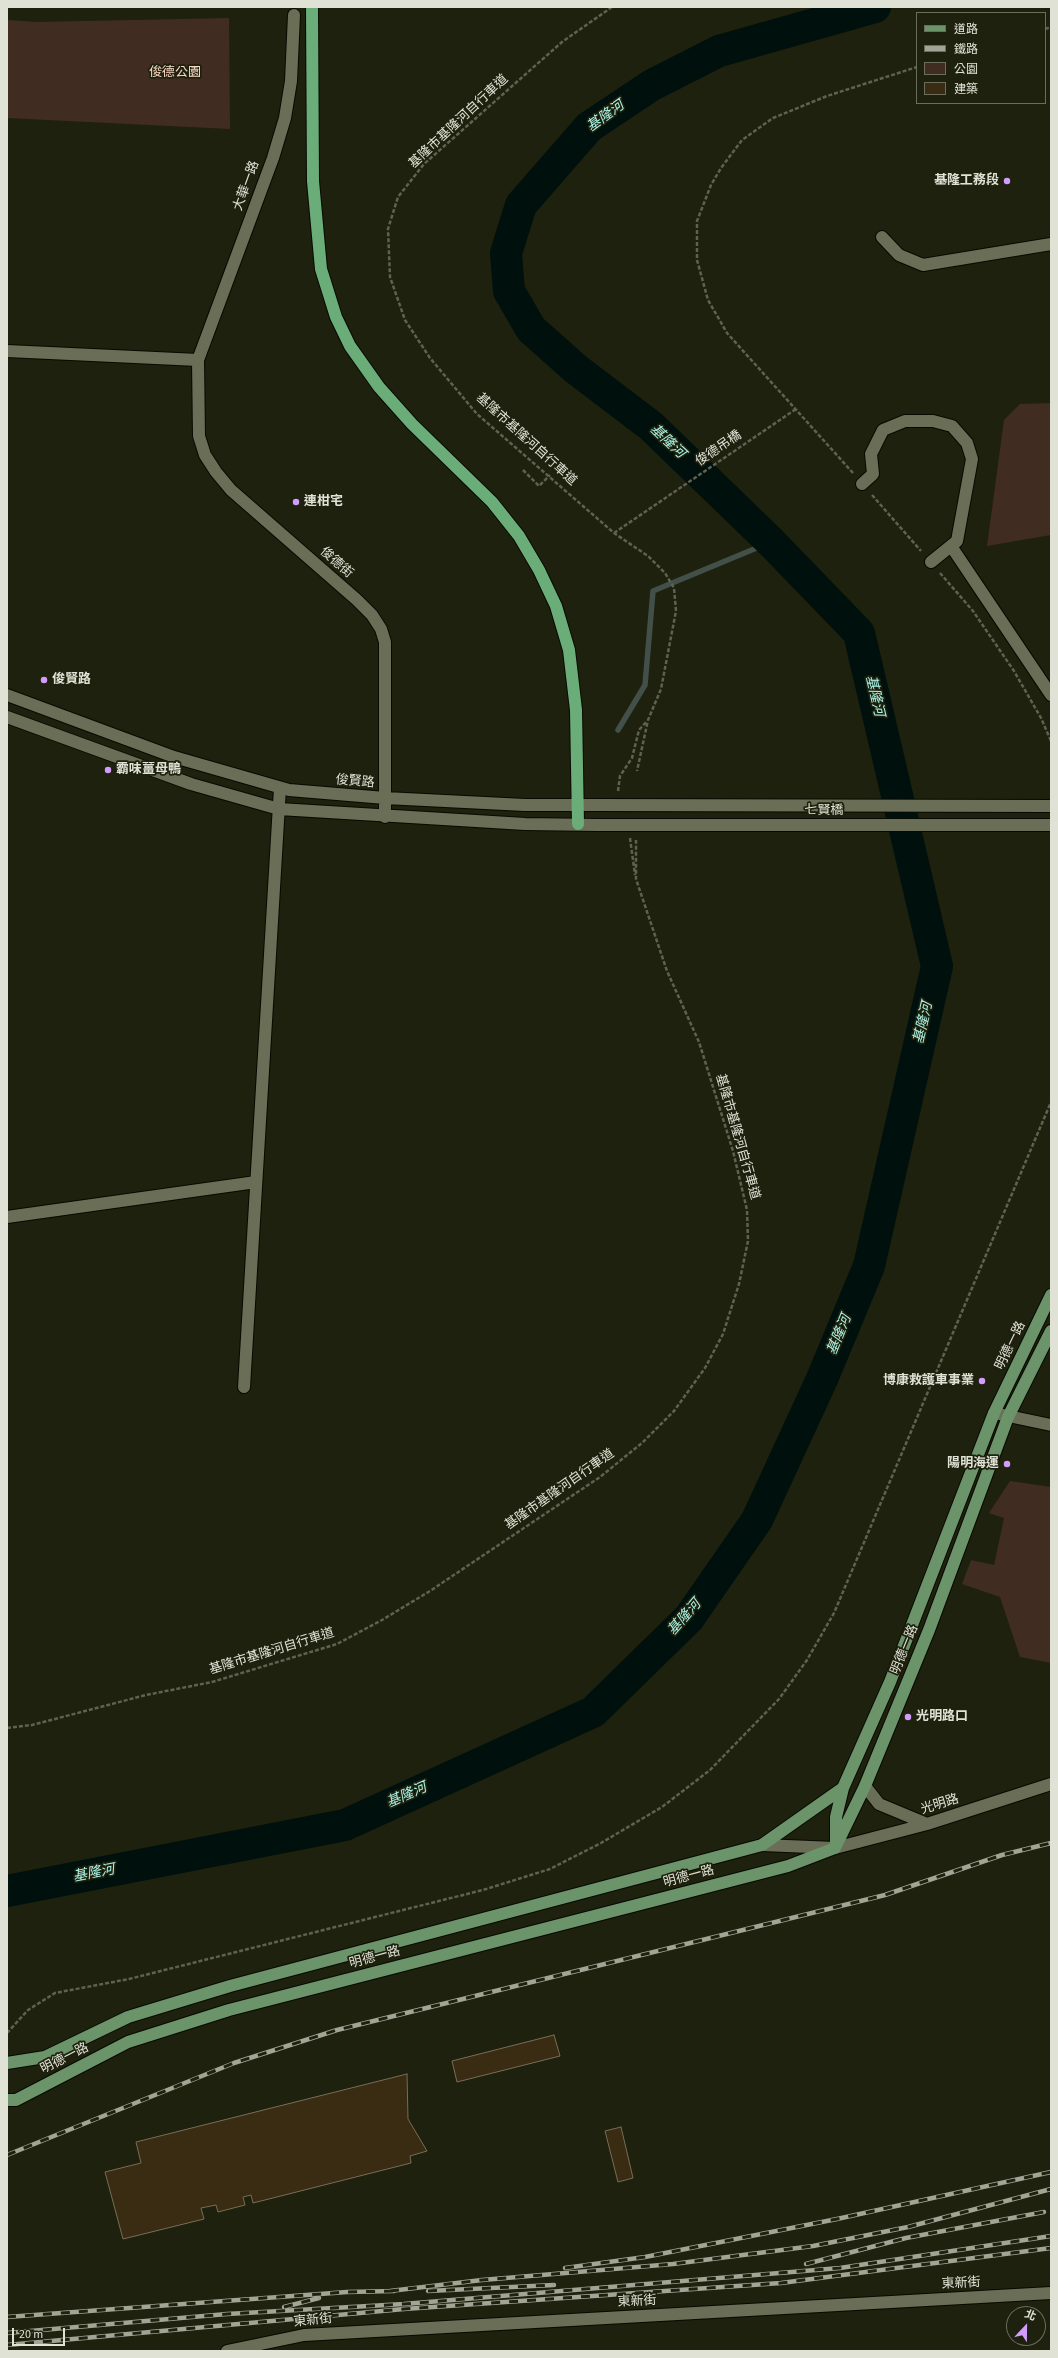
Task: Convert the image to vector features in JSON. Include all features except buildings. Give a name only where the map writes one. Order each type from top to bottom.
[{"type":"highway","points":[[312,7],[313,181],[321,269],[336,316],[350,346],[379,387],[412,424],[492,502],[519,536],[539,570],[556,606],[569,650],[576,710],[578,824]]},
{"type":"main road","name":"明德一路","points":[[836,1848],[836,1817],[843,1788],[890,1682],[994,1413],[1051,1295]]},
{"type":"main road","name":"明德一路","points":[[12,2100],[128,2042],[222,2013],[788,1866],[836,1848],[865,1786],[928,1630],[1008,1417],[1051,1331]]},
{"type":"main road","points":[[762,1845],[843,1788]]},
{"type":"main road","name":"明德一路","points":[[7,2063],[44,2057],[128,2017],[230,1986],[762,1845]]},
{"type":"street","name":"大華一路","points":[[198,360],[273,158],[285,118],[291,81],[294,15]]},
{"type":"street","points":[[882,237],[899,255],[923,265],[1051,244]]},
{"type":"street","points":[[7,351],[198,360]]},
{"type":"street","name":"俊德街","points":[[198,360],[199,436],[205,455],[216,472],[231,490],[372,614],[381,629],[385,642],[384,817]]},
{"type":"street","points":[[862,484],[873,474],[871,454],[883,430],[905,421],[933,421],[952,426],[967,443],[972,459],[957,541],[931,562]]},
{"type":"street","points":[[951,546],[1051,696]]},
{"type":"street","name":"俊賢路","points":[[7,695],[174,757],[289,790],[385,798],[525,805],[597,805]]},
{"type":"street","points":[[7,717],[191,784],[279,809],[384,817],[525,824],[578,824]]},
{"type":"street","points":[[244,1387],[280,788]]},
{"type":"street","name":"七賢橋","points":[[597,805],[1051,806]]},
{"type":"street","name":"七賢橋","points":[[578,824],[1051,825]]},
{"type":"street","points":[[7,1217],[256,1182]]},
{"type":"street","points":[[994,1413],[1051,1425]]},
{"type":"street","name":"光明路","points":[[762,1845],[836,1848],[928,1824],[1051,1784]]},
{"type":"street","points":[[865,1786],[880,1804],[928,1824]]},
{"type":"street","name":"東新街","points":[[227,2351],[304,2335],[1051,2293]]},
{"type":"path","name":"基隆市基隆河自行車道","points":[[612,7],[562,42],[424,164],[398,196],[388,230],[390,277],[405,320],[426,352],[477,414],[550,475],[614,533],[648,556],[665,573],[674,588],[676,611],[661,689],[648,720],[637,771]]},
{"type":"path","name":"俊德吊橋","points":[[614,533],[796,409],[727,333],[708,300],[697,260],[697,221],[711,185],[721,168],[742,140],[773,118],[827,96],[916,67]]},
{"type":"path","points":[[524,470],[539,486],[550,475]]},
{"type":"path","name":"基隆市基隆河自行車道","points":[[616,805],[620,776],[632,758],[639,730],[648,720]]},
{"type":"path","name":"基隆市基隆河自行車道","points":[[7,1728],[32,1725],[146,1695],[212,1682],[337,1644],[382,1620],[430,1591],[600,1477],[642,1443],[674,1411],[705,1368],[723,1334],[739,1284],[748,1241],[747,1210],[733,1151],[699,1042],[667,971],[636,879],[632,862],[629,825]]},
{"type":"path","name":"基隆市基隆河自行車道","points":[[636,840],[636,879]]},
{"type":"path","points":[[7,2033],[28,2010],[54,1993],[129,1979],[484,1890],[550,1869],[601,1843],[662,1807],[710,1770],[779,1699],[807,1660],[834,1613],[1051,1102]]},
{"type":"green space","name":"俊德公園","points":[[229,18],[230,129],[7,118],[7,20],[37,22]]},
{"type":"green space","points":[[1051,403],[1051,535],[987,546],[1004,420],[1020,404]]},
{"type":"green space","points":[[1010,1481],[1051,1487],[1051,1663],[1020,1657],[1000,1597],[962,1584],[971,1560],[994,1565],[1004,1518],[989,1513]]},
{"type":"waterway","name":"基隆河","points":[[7,1891],[345,1825],[593,1712],[689,1618],[757,1520],[822,1379],[869,1266],[937,966],[859,633],[771,542],[651,426],[576,369],[531,329],[509,291],[506,253],[521,205],[589,127],[652,85],[719,51],[875,7]]},
{"type":"waterway","points":[[618,730],[645,685],[653,591],[771,542]]},
{"type":"railway","points":[[7,2155],[234,2063],[337,2030],[885,1895],[1002,1855],[1051,1843]]},
{"type":"railway","points":[[565,2268],[645,2257],[837,2219],[1051,2172]]},
{"type":"railway","points":[[390,2291],[482,2280],[673,2264],[813,2246],[908,2227],[1051,2189]]},
{"type":"railway","points":[[806,2264],[906,2238],[1044,2212]]},
{"type":"railway","points":[[7,2333],[227,2314],[404,2304],[840,2268],[1051,2236]]},
{"type":"railway","points":[[7,2345],[404,2309],[781,2283],[1051,2248]]},
{"type":"railway","points":[[428,2291],[554,2285]]},
{"type":"railway","points":[[7,2317],[347,2292],[394,2291]]},
{"type":"railway","points":[[284,2307],[319,2298]]},
{"type":"place","name":"基隆工務段","points":[[1007,181]]},
{"type":"place","name":"連柑宅","points":[[296,502]]},
{"type":"place","name":"俊賢路","points":[[44,680]]},
{"type":"place","name":"霸味薑母鴨","points":[[108,770]]},
{"type":"place","name":"博康救護車事業","points":[[982,1381]]},
{"type":"place","name":"陽明海運","points":[[1007,1464]]},
{"type":"place","name":"光明路口","points":[[908,1717]]}]
